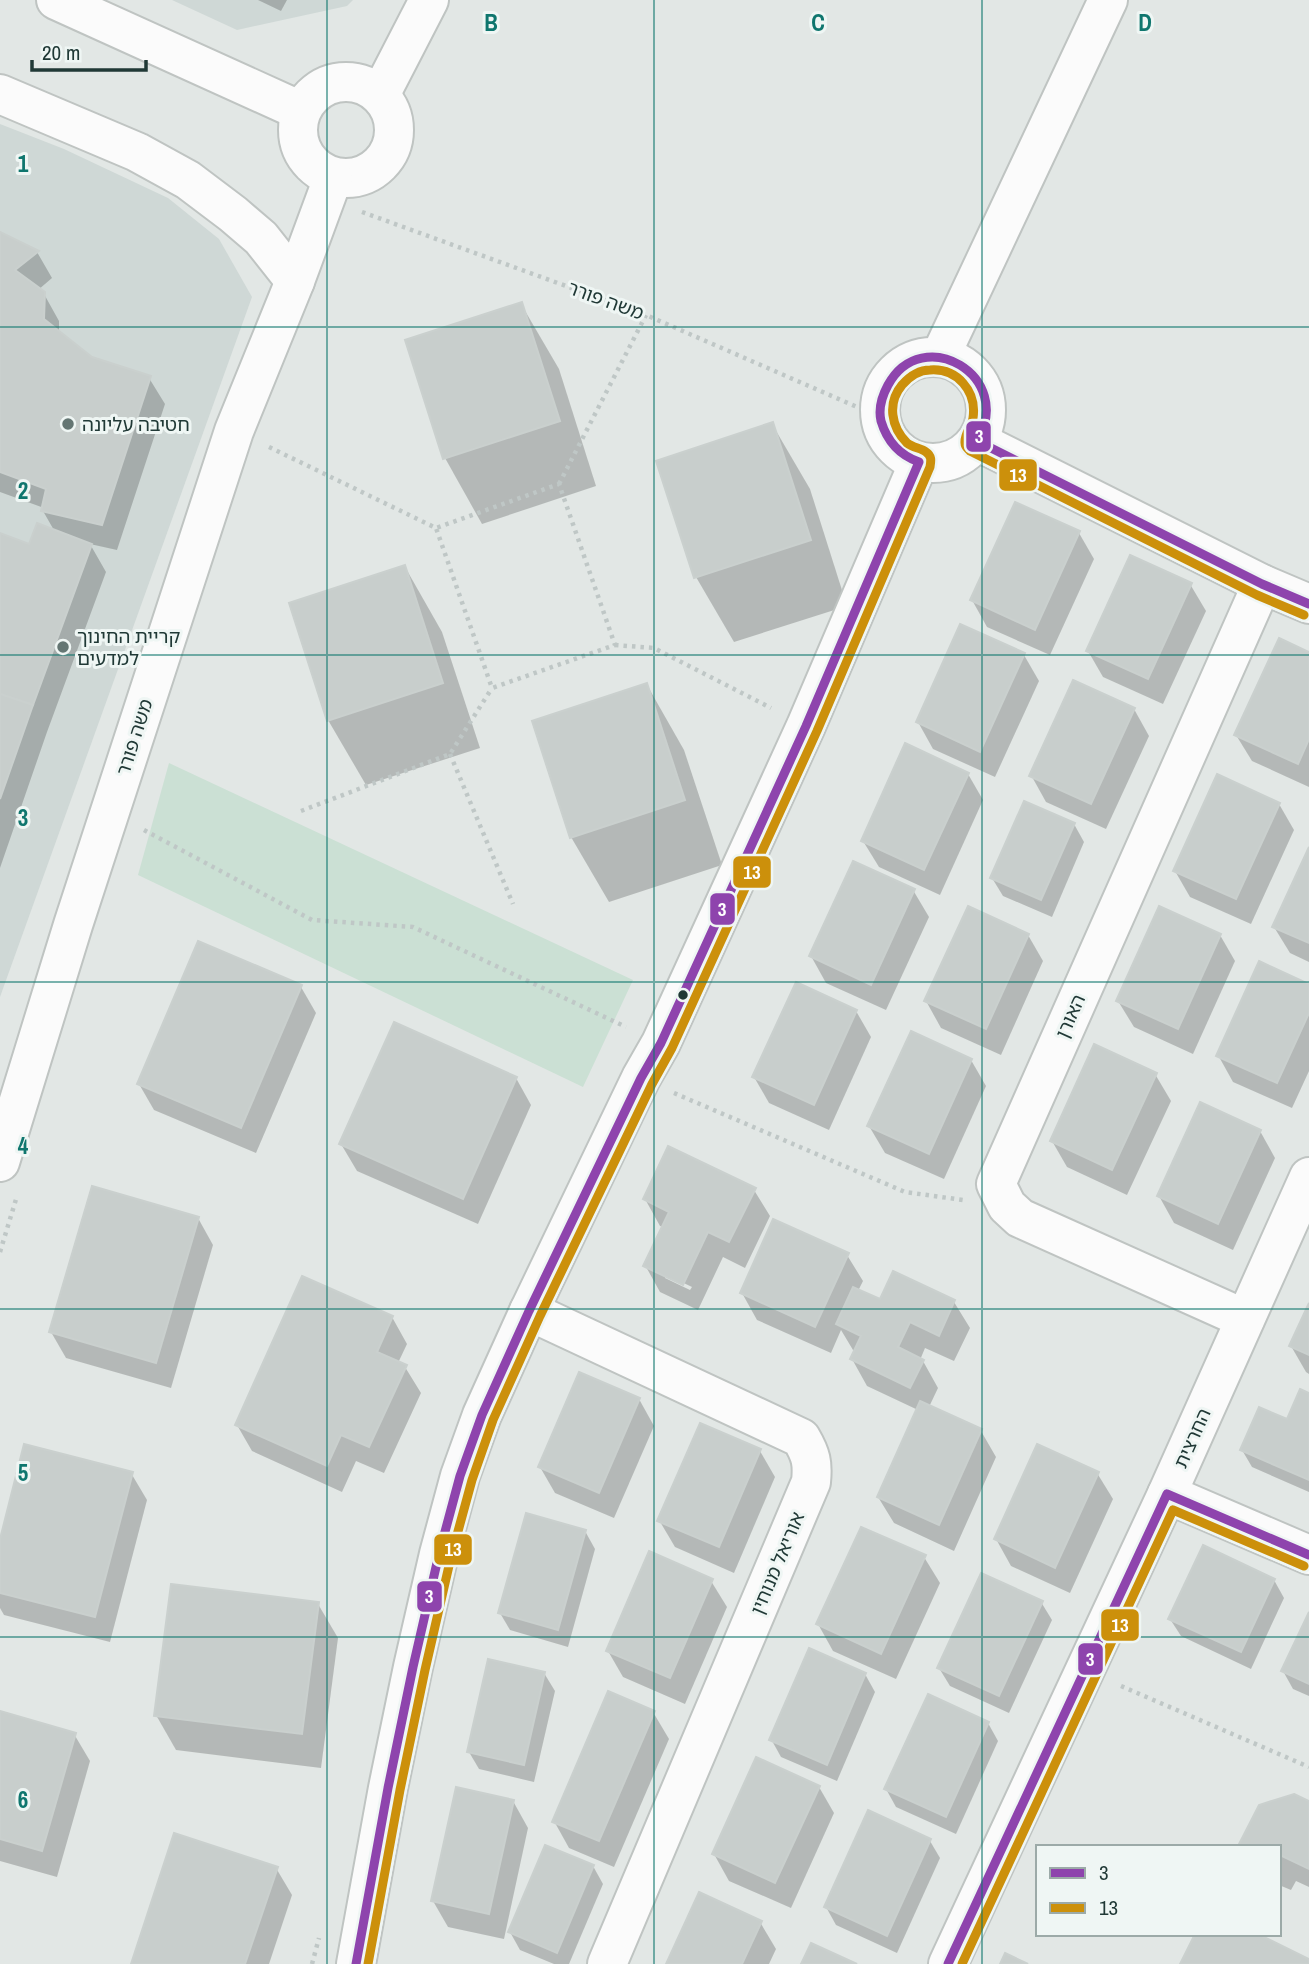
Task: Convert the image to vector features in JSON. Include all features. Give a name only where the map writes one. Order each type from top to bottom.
[{"type":"street","points":[[56,0],[302,111]]},
{"type":"street","points":[[380,95],[429,0]]},
{"type":"street","points":[[940,357],[1108,0]]},
{"type":"street","points":[[353,82],[367,86],[380,95],[389,107],[394,122],[395,138],[389,152],[379,166],[365,175],[329,188],[306,159],[299,144],[297,127],[302,111],[310,98],[322,88],[337,83],[353,82]]},
{"type":"street","points":[[0,94],[137,152],[188,180],[261,238],[295,281]]},
{"type":"street","name":"משה פורר","points":[[0,1162],[109,811],[234,431],[295,281],[329,188]]},
{"type":"street","points":[[940,357],[957,362],[971,372],[981,385],[986,401],[987,419],[981,435],[970,450],[955,460],[937,464],[919,463],[902,455],[889,442],[881,425],[880,407],[884,389],[893,374],[907,363],[940,357]]},
{"type":"street","points":[[976,441],[1262,584],[1309,604]]},
{"type":"street","points":[[367,1960],[388,1788],[413,1667],[460,1476],[482,1415],[529,1311],[661,1043],[806,726],[919,463]]},
{"type":"street","name":"האורן","points":[[1007,1206],[996,1184],[1262,584]]},
{"type":"street","name":"החרצית","points":[[948,1964],[1167,1494],[1309,1177]]},
{"type":"street","points":[[1007,1206],[1020,1218],[1245,1319]]},
{"type":"street","name":"אוריאל מנוחין","points":[[529,1311],[801,1438],[813,1464],[811,1482],[607,1964]]},
{"type":"street","points":[[1167,1494],[1309,1555]]},
{"type":"path","name":"משה פורר","points":[[329,188],[646,315],[880,417]]},
{"type":"path","points":[[436,528],[559,484],[646,315]]},
{"type":"path","points":[[234,431],[436,528],[492,688]]},
{"type":"path","points":[[559,484],[615,645]]},
{"type":"path","points":[[301,811],[450,754],[492,688],[615,645],[654,648],[806,726]]},
{"type":"path","points":[[450,754],[513,904]]},
{"type":"path","points":[[109,811],[312,920],[413,927],[661,1043]]},
{"type":"path","points":[[641,1079],[905,1192],[1007,1206]]},
{"type":"path","points":[[1084,1670],[1309,1767]]},
{"type":"shaded area","points":[[172,0],[353,0],[347,6],[237,30]]},
{"type":"shaded area","name":"קריית החינוך למדעים","points":[[0,124],[64,149],[168,198],[219,239],[252,297],[0,997]]},
{"type":"green space","points":[[169,763],[633,980],[583,1087],[138,875]]},
{"type":"building","name":"חטיבה עליונה","points":[[0,232],[39,251],[15,270],[45,292],[44,319],[92,357],[151,376],[102,525],[41,511],[46,489],[0,472]]},
{"type":"building","points":[[522,302],[560,421],[443,459],[405,340]]},
{"type":"building","points":[[773,422],[811,540],[694,578],[656,461]]},
{"type":"building","points":[[1015,502],[1080,531],[1035,630],[970,600]]},
{"type":"building","points":[[37,523],[92,544],[33,705],[0,694],[0,533],[29,544]]},
{"type":"building","points":[[1130,555],[1192,583],[1148,679],[1086,651]]},
{"type":"building","points":[[405,565],[443,683],[327,721],[289,603]]},
{"type":"building","points":[[960,624],[1025,653],[980,752],[916,722]]},
{"type":"building","points":[[1279,638],[1309,652],[1309,739],[1298,764],[1234,735]]},
{"type":"building","points":[[1073,680],[1135,708],[1091,804],[1029,776]]},
{"type":"building","points":[[647,683],[685,800],[570,838],[532,721]]},
{"type":"building","points":[[0,694],[33,705],[0,799]]},
{"type":"building","points":[[905,743],[969,773],[924,870],[861,841]]},
{"type":"building","points":[[1217,774],[1280,803],[1236,899],[1173,871]]},
{"type":"building","points":[[1024,801],[1075,823],[1041,900],[990,878]]},
{"type":"building","points":[[1309,847],[1309,943],[1272,927]]},
{"type":"building","points":[[853,861],[915,889],[871,985],[809,956]]},
{"type":"building","points":[[968,906],[1029,934],[986,1029],[924,1001]]},
{"type":"building","points":[[1159,906],[1221,934],[1178,1029],[1116,1001]]},
{"type":"building","points":[[198,941],[302,985],[241,1128],[137,1084]]},
{"type":"building","points":[[1259,961],[1309,984],[1309,1013],[1277,1083],[1216,1056]]},
{"type":"building","points":[[796,982],[857,1010],[814,1105],[752,1077]]},
{"type":"building","points":[[394,1022],[517,1077],[463,1199],[339,1144]]},
{"type":"building","points":[[911,1031],[972,1059],[929,1154],[867,1126]]},
{"type":"building","points":[[1094,1044],[1157,1073],[1112,1170],[1050,1141]]},
{"type":"building","points":[[1200,1102],[1261,1130],[1218,1224],[1157,1196]]},
{"type":"building","points":[[668,1146],[756,1188],[729,1242],[708,1232],[683,1285],[643,1266],[669,1212],[643,1199]]},
{"type":"building","points":[[92,1186],[199,1217],[156,1363],[49,1332]]},
{"type":"building","points":[[773,1219],[849,1253],[815,1327],[740,1293]]},
{"type":"building","points":[[893,1271],[955,1300],[939,1336],[910,1322],[898,1347],[924,1360],[910,1388],[850,1359],[861,1336],[836,1324],[853,1287],[880,1299]]},
{"type":"building","points":[[302,1276],[393,1316],[377,1352],[407,1365],[369,1447],[341,1435],[327,1466],[235,1425]]},
{"type":"building","points":[[1309,1303],[1309,1355],[1289,1346]]},
{"type":"building","points":[[579,1372],[640,1398],[599,1493],[538,1467]]},
{"type":"building","points":[[1300,1389],[1309,1393],[1309,1480],[1240,1450],[1259,1407],[1287,1419]]},
{"type":"building","points":[[920,1401],[982,1429],[939,1525],[877,1497]]},
{"type":"building","points":[[700,1423],[761,1449],[719,1547],[657,1521]]},
{"type":"building","points":[[24,1444],[133,1472],[95,1617],[0,1593],[0,1539]]},
{"type":"building","points":[[1037,1444],[1099,1472],[1055,1568],[994,1539]]},
{"type":"building","points":[[526,1513],[586,1530],[558,1630],[498,1613]]},
{"type":"building","points":[[861,1527],[926,1555],[881,1654],[816,1624]]},
{"type":"building","points":[[1203,1545],[1275,1579],[1241,1652],[1168,1619]]},
{"type":"building","points":[[649,1551],[713,1579],[670,1678],[606,1651]]},
{"type":"building","points":[[981,1573],[1043,1601],[999,1696],[937,1668]]},
{"type":"building","points":[[171,1584],[319,1602],[302,1734],[154,1716]]},
{"type":"building","points":[[1309,1612],[1309,1684],[1281,1671]]},
{"type":"building","points":[[809,1648],[866,1673],[827,1765],[769,1740]]},
{"type":"building","points":[[488,1659],[545,1672],[524,1765],[467,1752]]},
{"type":"building","points":[[608,1691],[655,1711],[599,1841],[552,1822]]},
{"type":"building","points":[[928,1694],[989,1722],[946,1817],[884,1789]]},
{"type":"building","points":[[0,1711],[76,1733],[42,1851],[0,1839]]},
{"type":"building","points":[[756,1757],[820,1786],[775,1883],[712,1854]]},
{"type":"building","points":[[456,1787],[514,1800],[489,1914],[431,1901]]},
{"type":"building","points":[[1294,1794],[1309,1801],[1309,1869],[1281,1855],[1281,1845],[1239,1845],[1259,1805]]},
{"type":"building","points":[[868,1810],[931,1839],[887,1936],[824,1907]]},
{"type":"building","points":[[174,1833],[278,1867],[245,1964],[131,1964]]},
{"type":"building","points":[[545,1845],[594,1865],[557,1953],[508,1932]]},
{"type":"building","points":[[699,1892],[762,1921],[742,1964],[666,1964]]},
{"type":"building","points":[[1194,1936],[1262,1936],[1309,1959],[1309,1964],[1180,1964]]},
{"type":"building","points":[[811,1943],[857,1964],[801,1964]]},
{"type":"building","points":[[1005,1953],[1028,1964],[1000,1964]]},
{"type":"transit line","name":"3","points":[[356,1964],[413,1667],[460,1476],[482,1415],[529,1311],[641,1078],[661,1043],[806,726],[919,462],[900,451],[890,441],[884,428],[880,407],[888,385],[903,367],[922,358],[941,358],[960,365],[975,378],[984,396],[986,417],[977,441],[1262,584],[1309,604]]},
{"type":"transit line","name":"13","points":[[368,1964],[425,1670],[472,1480],[493,1420],[540,1316],[672,1048],[817,731],[930,467],[929,455],[907,443],[897,430],[893,415],[897,392],[914,374],[926,370],[940,370],[957,377],[972,399],[973,418],[965,440],[970,451],[1257,595],[1304,615]]},
{"type":"transit line","name":"3","points":[[948,1964],[1167,1494],[1309,1555]]},
{"type":"transit line","name":"13","points":[[962,1964],[1173,1510],[1304,1566]]},
{"type":"place","name":"חטיבה עליונה","points":[[68,424]]},
{"type":"place","name":"קריית החינוך למדעים","points":[[63,647]]}]
